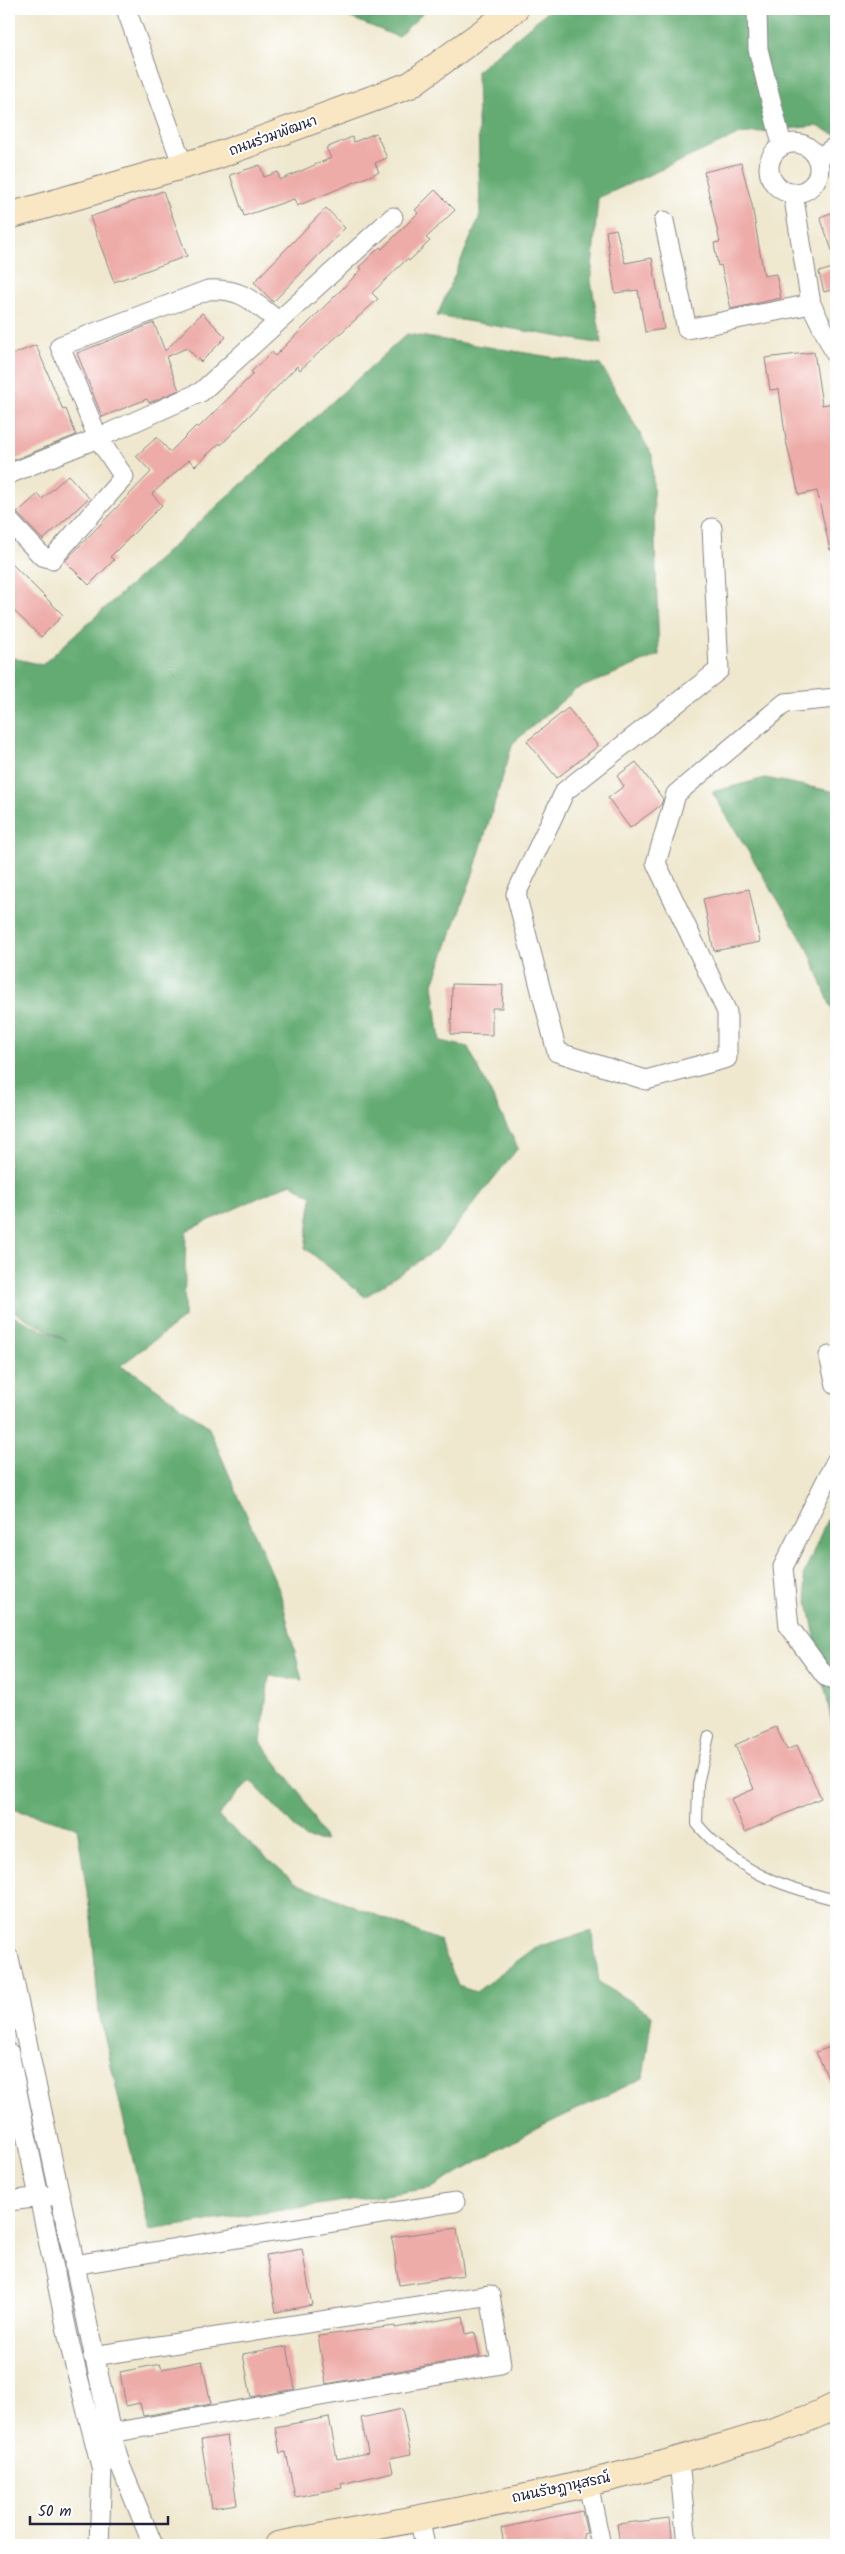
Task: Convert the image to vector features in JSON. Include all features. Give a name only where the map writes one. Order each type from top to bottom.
[{"type":"street","points":[[126,9],[183,166]]},
{"type":"street","name":"ถนนร่วมพัฒนา","points":[[9,216],[216,156],[410,85],[515,9]]},
{"type":"street","points":[[757,9],[758,49],[782,146]]},
{"type":"street","points":[[790,143],[805,145],[817,158],[817,177],[804,190],[793,193],[780,189],[770,176],[771,157],[782,146],[790,143]]},
{"type":"street","points":[[817,158],[836,146]]},
{"type":"street","points":[[793,193],[811,304],[836,354]]},
{"type":"street","points":[[9,474],[98,438],[201,392],[393,217]]},
{"type":"street","points":[[664,221],[688,329],[811,304]]},
{"type":"street","points":[[9,521],[42,556],[52,560],[124,477],[98,438],[60,346],[208,290],[227,289],[247,298],[278,321]]},
{"type":"street","points":[[712,528],[720,670],[564,791],[516,894],[557,1052],[646,1080],[727,1058],[727,1012],[656,862],[676,794],[785,703],[836,698]]},
{"type":"street","points":[[829,1356],[836,1385]]},
{"type":"street","points":[[836,1461],[783,1567],[788,1627],[825,1676],[836,1682]]},
{"type":"street","points":[[9,1958],[111,2433],[121,2467],[153,2545]]},
{"type":"street","points":[[9,2053],[71,2350],[102,2470],[99,2545]]},
{"type":"street","points":[[9,2201],[60,2194]]},
{"type":"street","points":[[74,2264],[455,2202]]},
{"type":"street","points":[[93,2356],[490,2295],[501,2364],[111,2433]]},
{"type":"street","name":"ถนนรัษฎานุสรณ์","points":[[278,2545],[348,2539],[419,2518],[588,2484],[679,2460],[802,2423],[836,2406]]},
{"type":"street","points":[[679,2460],[687,2545]]},
{"type":"street","points":[[588,2484],[601,2545]]},
{"type":"street","points":[[419,2518],[425,2545]]},
{"type":"lane","points":[[708,1736],[698,1784],[697,1824],[716,1846],[747,1868],[787,1887],[836,1900]]},
{"type":"green space","points":[[329,9],[427,9],[398,37]]},
{"type":"green space","points":[[550,9],[836,9],[836,135],[816,126],[740,134],[598,198],[591,281],[602,344],[437,316],[480,216],[477,71]]},
{"type":"green space","points":[[407,334],[601,365],[652,455],[659,655],[575,690],[513,743],[472,877],[433,984],[440,1041],[468,1047],[518,1148],[437,1249],[365,1297],[305,1248],[312,1197],[291,1183],[186,1231],[184,1318],[120,1366],[138,1375],[208,1426],[280,1592],[302,1680],[269,1676],[261,1742],[302,1796],[325,1841],[305,1838],[250,1780],[218,1816],[295,1882],[440,1941],[458,1986],[476,1992],[536,1947],[592,1931],[599,1982],[652,2015],[643,2078],[532,2131],[432,2188],[149,2230],[99,2013],[91,1918],[77,1827],[9,1808],[9,1314],[67,1341],[9,1309],[9,657],[42,665]]},
{"type":"green space","points":[[765,778],[836,792],[836,1020],[809,951],[712,792]]},
{"type":"green space","points":[[836,1498],[836,1745],[803,1576]]},
{"type":"building","points":[[376,133],[387,158],[375,163],[379,172],[297,206],[294,199],[244,216],[230,175],[260,165],[264,177],[278,172],[280,180],[331,158],[326,148],[352,137],[354,142]]},
{"type":"building","points":[[741,163],[752,205],[764,276],[776,274],[781,298],[731,309],[721,265],[718,266],[714,243],[720,242],[704,172]]},
{"type":"building","points":[[435,190],[455,210],[426,238],[430,241],[409,261],[407,259],[372,293],[378,299],[300,370],[297,366],[221,445],[220,443],[195,466],[189,460],[152,494],[162,505],[110,557],[114,560],[89,585],[65,561],[151,472],[136,456],[157,437],[170,452],[196,426],[198,428],[253,374],[251,372],[272,352],[275,356],[362,269],[359,267],[380,247],[382,249],[418,213],[415,210]]},
{"type":"building","points":[[163,191],[187,256],[114,282],[90,217]]},
{"type":"building","points":[[326,208],[345,228],[273,302],[254,282]]},
{"type":"building","points":[[836,211],[836,255],[834,256],[820,217]]},
{"type":"building","points":[[616,229],[625,263],[652,258],[664,329],[645,332],[638,290],[615,293],[606,231]]},
{"type":"building","points":[[836,267],[836,289],[824,292],[819,272]]},
{"type":"building","points":[[202,313],[226,337],[201,362],[187,348],[166,357],[179,390],[149,403],[147,399],[102,417],[77,353],[154,323],[165,351]]},
{"type":"building","points":[[36,345],[63,410],[66,409],[76,435],[9,462],[9,356]]},
{"type":"building","points":[[814,352],[822,405],[833,403],[836,429],[836,549],[830,550],[817,491],[799,495],[786,441],[779,389],[770,390],[765,358]]},
{"type":"building","points":[[68,475],[89,498],[43,540],[17,513],[38,494],[42,499]]},
{"type":"building","points":[[9,561],[63,615],[41,637],[9,606]]},
{"type":"building","points":[[568,708],[598,746],[557,778],[527,741]]},
{"type":"building","points":[[636,762],[663,799],[661,805],[630,828],[608,798],[624,786],[617,776]]},
{"type":"building","points":[[749,889],[760,942],[714,951],[703,899]]},
{"type":"building","points":[[452,984],[503,985],[502,1008],[492,1008],[492,1035],[451,1034]]},
{"type":"building","points":[[776,1727],[787,1750],[797,1745],[821,1798],[745,1832],[731,1799],[754,1789],[735,1745]]},
{"type":"building","points":[[836,2045],[836,2094],[816,2052]]},
{"type":"building","points":[[457,2228],[464,2275],[399,2285],[392,2237]]},
{"type":"building","points":[[302,2249],[312,2305],[276,2312],[266,2255]]},
{"type":"building","points":[[463,2316],[466,2334],[475,2332],[480,2356],[326,2384],[318,2336],[395,2326],[395,2328]]},
{"type":"building","points":[[287,2346],[295,2389],[251,2397],[243,2354]]},
{"type":"building","points":[[202,2361],[211,2404],[143,2416],[140,2403],[126,2406],[120,2372],[160,2364],[162,2369]]},
{"type":"building","points":[[402,2409],[411,2454],[390,2458],[393,2472],[341,2484],[342,2488],[295,2497],[286,2452],[280,2453],[275,2427],[329,2417],[337,2459],[368,2453],[361,2418]]},
{"type":"building","points":[[227,2436],[237,2504],[212,2508],[201,2440]]},
{"type":"building","points":[[582,2511],[587,2533],[583,2534],[585,2545],[504,2545],[501,2528]]},
{"type":"building","points":[[670,2518],[673,2545],[620,2545],[617,2524]]}]
